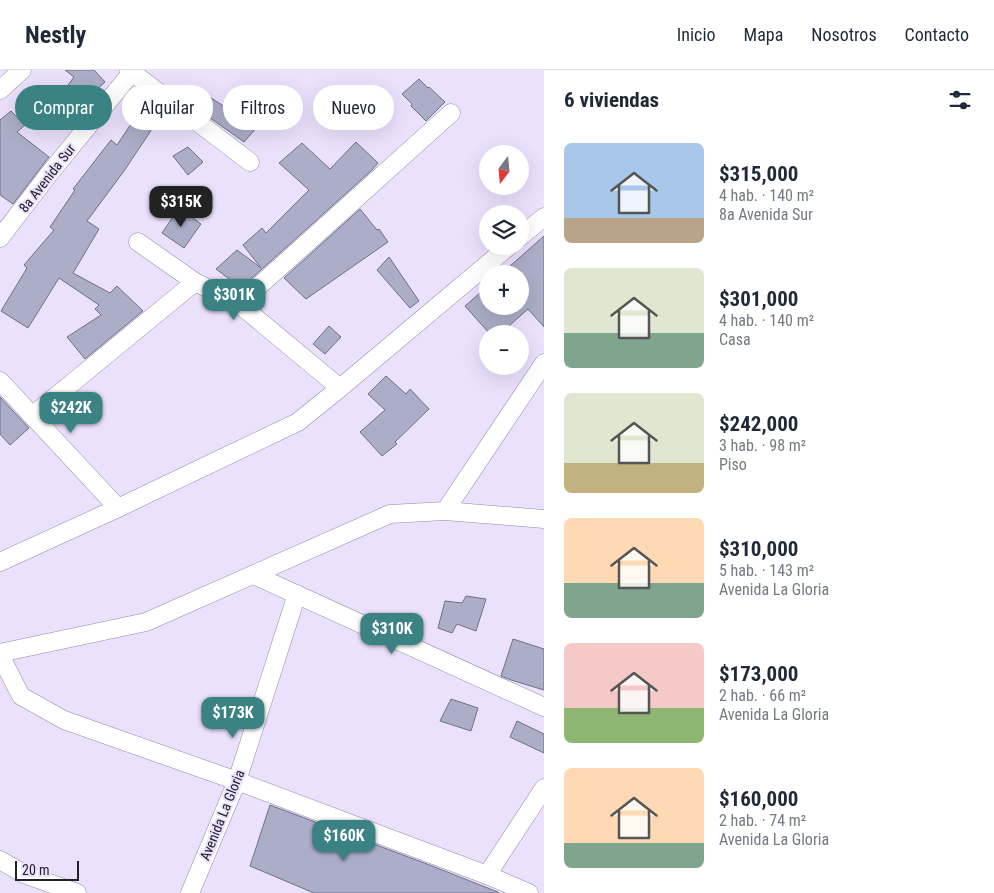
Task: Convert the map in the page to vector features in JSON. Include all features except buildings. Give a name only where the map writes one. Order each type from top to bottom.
[{"type":"street","points":[[0,90],[22,70]]},
{"type":"street","points":[[131,71],[250,162]]},
{"type":"street","name":"8a Avenida Sur","points":[[0,238],[131,71]]},
{"type":"street","points":[[239,304],[451,113]]},
{"type":"street","points":[[529,230],[544,217]]},
{"type":"street","points":[[138,242],[195,282],[239,304],[340,388]]},
{"type":"street","points":[[0,562],[298,422],[498,255]]},
{"type":"street","points":[[32,416],[195,282]]},
{"type":"street","points":[[445,511],[544,363]]},
{"type":"street","points":[[0,381],[118,508]]},
{"type":"street","points":[[529,893],[487,875],[236,781],[64,720],[21,696],[0,654],[146,622],[390,514],[445,511],[544,519]]},
{"type":"street","points":[[254,575],[544,707]]},
{"type":"street","name":"Avenida La Gloria","points":[[190,893],[236,781],[297,594]]},
{"type":"street","points":[[487,875],[544,788]]},
{"type":"street","points":[[0,860],[24,874],[77,893]]}]
